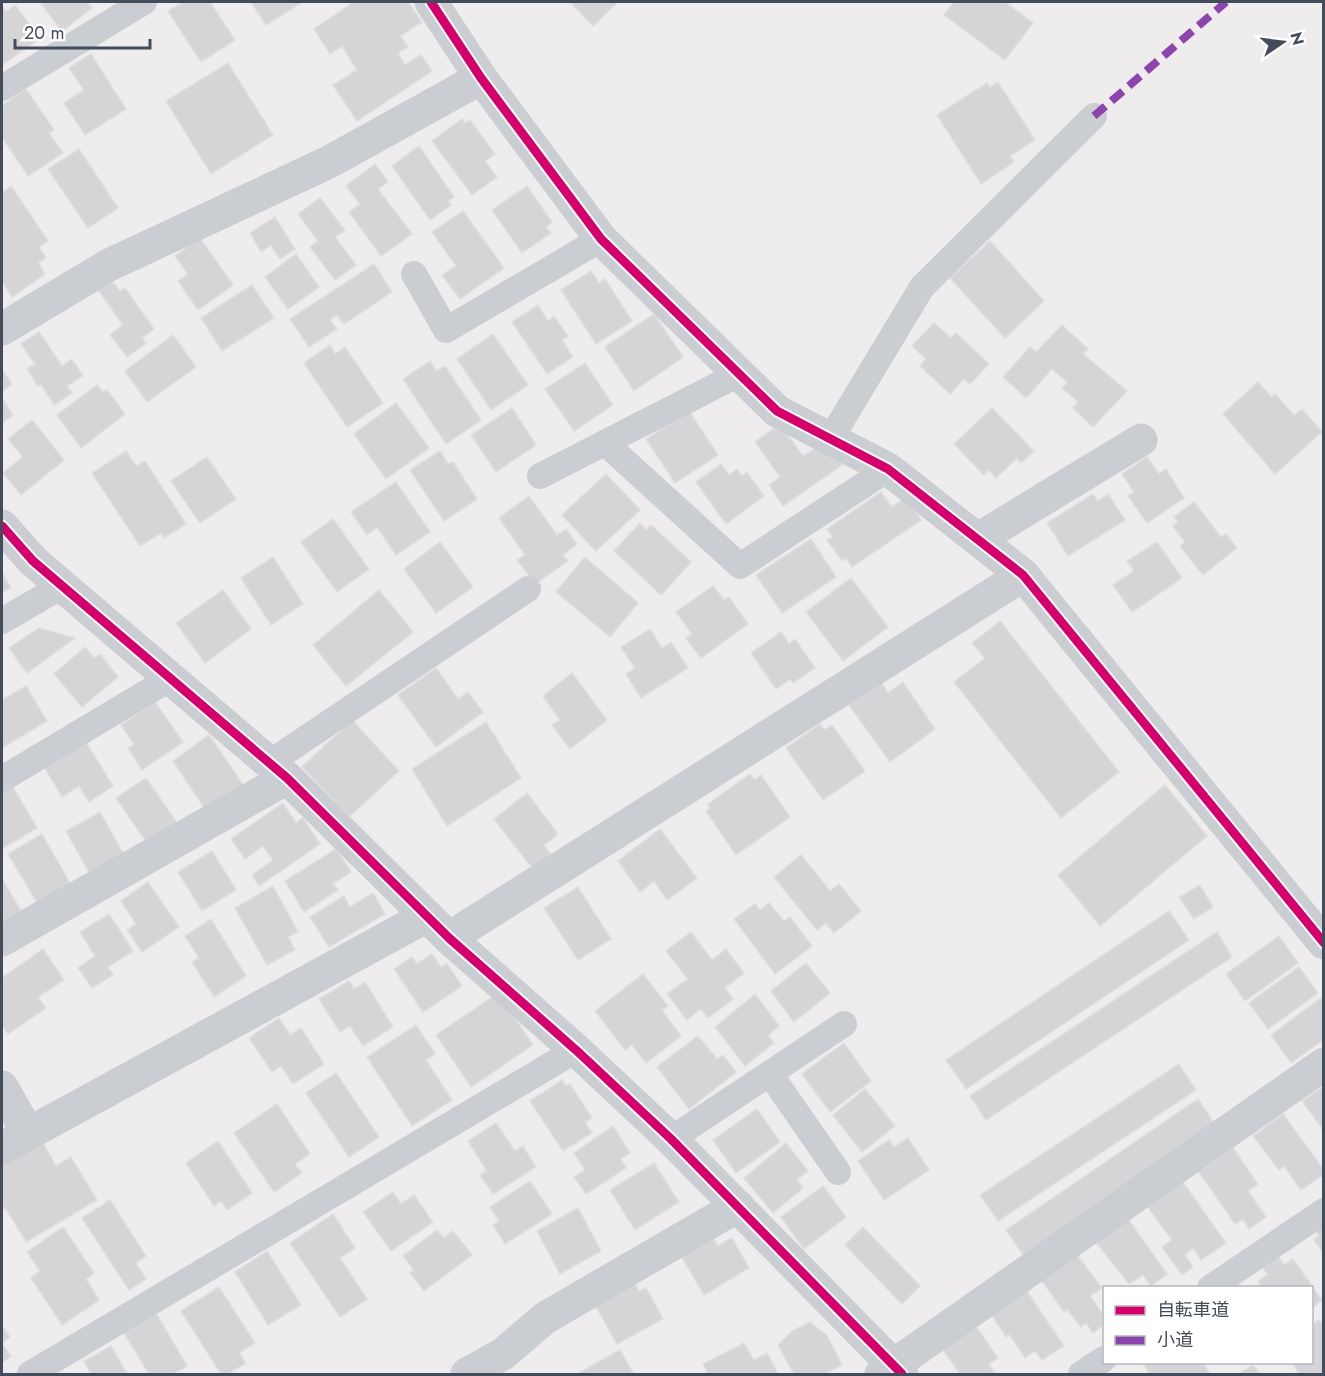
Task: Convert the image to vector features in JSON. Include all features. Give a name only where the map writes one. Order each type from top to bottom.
[{"type":"street","points":[[431,2],[481,78],[602,239],[777,411],[888,469],[1023,575],[1323,943]]},
{"type":"street","points":[[2,329],[109,265],[329,162],[481,78]]},
{"type":"street","points":[[978,539],[1141,440]]},
{"type":"street","points":[[2,525],[33,561],[278,771],[438,927],[576,1050],[671,1139],[738,1206],[892,1372],[1323,1064]]},
{"type":"street","points":[[2,1087],[15,1140],[438,927],[1023,575]]},
{"type":"street","points":[[2,940],[278,771]]},
{"type":"street","points":[[467,1374],[503,1354],[545,1318],[738,1206]]},
{"type":"lane","points":[[2,88],[144,2]]},
{"type":"lane","points":[[831,438],[922,287],[1094,116]]},
{"type":"lane","points":[[414,274],[446,330],[602,239]]},
{"type":"lane","points":[[540,476],[740,374]]},
{"type":"lane","points":[[605,443],[740,566],[888,469]]},
{"type":"lane","points":[[2,621],[63,586]]},
{"type":"lane","points":[[278,771],[528,589]]},
{"type":"lane","points":[[2,779],[171,678]]},
{"type":"lane","points":[[671,1139],[844,1024]]},
{"type":"lane","points":[[30,1374],[576,1050]]},
{"type":"lane","points":[[770,1074],[838,1172]]},
{"type":"lane","points":[[1211,1286],[1323,1211]]},
{"type":"lane","points":[[1082,1374],[1103,1360]]},
{"type":"building","points":[[40,2],[87,2],[92,8],[62,31]]},
{"type":"building","points":[[184,2],[210,2],[235,40],[201,62],[168,11]]},
{"type":"building","points":[[251,2],[300,2],[301,3],[266,25]]},
{"type":"building","points":[[354,2],[408,2],[422,22],[400,36],[408,47],[398,53],[405,65],[421,55],[432,71],[357,121],[333,85],[357,70],[342,46],[330,54],[314,29]]},
{"type":"building","points":[[570,2],[618,2],[593,26]]},
{"type":"building","points":[[954,2],[1005,2],[1033,23],[1005,60],[944,15]]},
{"type":"building","points":[[2,5],[6,12],[15,5],[40,38],[4,64],[2,60]]},
{"type":"building","points":[[91,54],[126,109],[85,135],[64,103],[84,90],[69,68]]},
{"type":"building","points":[[228,63],[273,135],[211,174],[166,101]]},
{"type":"building","points":[[998,82],[1035,140],[1010,156],[1014,162],[981,184],[937,115],[987,83],[990,87]]},
{"type":"building","points":[[26,89],[54,130],[49,133],[63,153],[28,176],[2,137],[2,105]]},
{"type":"building","points":[[462,119],[465,123],[470,120],[495,154],[485,161],[497,177],[472,195],[432,141]]},
{"type":"building","points":[[419,146],[454,197],[448,201],[451,205],[430,220],[392,166]]},
{"type":"building","points":[[79,149],[118,208],[88,228],[48,169]]},
{"type":"building","points":[[375,164],[388,182],[378,189],[412,234],[381,256],[349,212],[360,204],[346,186]]},
{"type":"building","points":[[11,186],[48,241],[39,247],[46,258],[38,263],[45,274],[12,297],[2,281],[2,193]]},
{"type":"building","points":[[527,186],[552,222],[546,227],[551,233],[522,253],[492,210]]},
{"type":"building","points":[[320,198],[345,230],[335,237],[356,265],[335,280],[310,247],[318,241],[298,214]]},
{"type":"building","points":[[463,211],[504,268],[460,299],[442,275],[456,266],[432,232]]},
{"type":"building","points":[[275,217],[295,249],[280,259],[271,245],[261,252],[250,233]]},
{"type":"building","points":[[200,238],[233,285],[198,310],[178,281],[188,274],[175,256]]},
{"type":"building","points":[[990,241],[1044,301],[1005,338],[950,278]]},
{"type":"building","points":[[296,254],[319,287],[288,309],[265,277]]},
{"type":"building","points":[[374,264],[392,292],[344,324],[337,315],[330,320],[337,329],[309,347],[290,319]]},
{"type":"building","points":[[591,271],[599,283],[605,279],[632,321],[596,344],[561,290]]},
{"type":"building","points":[[112,281],[120,291],[125,288],[154,329],[142,338],[146,343],[127,357],[110,335],[123,325],[99,291]]},
{"type":"building","points":[[252,285],[274,318],[222,351],[201,318]]},
{"type":"building","points":[[538,305],[548,321],[554,316],[568,336],[562,340],[573,357],[547,374],[512,322]]},
{"type":"building","points":[[654,314],[683,357],[634,391],[605,347]]},
{"type":"building","points":[[934,323],[951,338],[956,333],[989,364],[970,384],[964,379],[950,394],[920,366],[926,359],[912,346]]},
{"type":"building","points":[[1062,325],[1088,349],[1083,354],[1127,391],[1093,427],[1073,408],[1078,402],[1062,388],[1067,382],[1052,369],[1026,398],[1003,377],[1030,347],[1036,352]]},
{"type":"building","points":[[39,332],[62,366],[72,359],[83,376],[67,386],[72,393],[54,405],[41,384],[38,386],[27,369],[35,364],[21,344]]},
{"type":"building","points":[[493,334],[528,385],[491,410],[457,359]]},
{"type":"building","points":[[173,335],[196,367],[147,402],[125,371]]},
{"type":"building","points":[[330,345],[335,354],[345,347],[383,403],[347,427],[304,363]]},
{"type":"building","points":[[430,361],[436,371],[445,366],[481,420],[446,444],[403,379]]},
{"type":"building","points":[[585,363],[613,405],[574,431],[545,389]]},
{"type":"building","points":[[2,369],[12,384],[2,392]]},
{"type":"building","points":[[1258,382],[1271,397],[1275,394],[1294,415],[1302,409],[1322,432],[1275,474],[1223,414]]},
{"type":"building","points":[[97,385],[103,392],[107,390],[125,414],[81,448],[57,415]]},
{"type":"building","points":[[2,398],[13,415],[2,423]]},
{"type":"building","points":[[396,403],[429,448],[386,479],[354,434]]},
{"type":"building","points":[[512,408],[536,445],[496,472],[471,435]]},
{"type":"building","points":[[992,408],[1034,451],[1021,463],[1017,458],[996,478],[989,470],[984,475],[954,444]]},
{"type":"building","points":[[689,411],[718,455],[675,483],[646,439]]},
{"type":"building","points":[[32,420],[64,460],[21,495],[3,473],[23,457],[8,439]]},
{"type":"building","points":[[780,424],[803,456],[819,446],[831,448],[842,465],[783,506],[769,485],[780,477],[755,442]]},
{"type":"building","points":[[126,451],[136,466],[145,461],[186,524],[164,538],[161,533],[140,546],[92,473]]},
{"type":"building","points":[[440,451],[448,464],[453,462],[477,499],[444,521],[410,470]]},
{"type":"building","points":[[207,457],[236,499],[200,523],[171,481]]},
{"type":"building","points":[[1147,457],[1159,474],[1166,469],[1184,498],[1147,523],[1128,496],[1134,492],[1122,474]]},
{"type":"building","points":[[721,464],[729,475],[737,469],[742,476],[747,472],[764,496],[726,524],[696,482]]},
{"type":"building","points":[[606,474],[640,510],[596,551],[562,515]]},
{"type":"building","points":[[396,482],[430,532],[396,555],[377,527],[367,535],[351,512]]},
{"type":"building","points":[[881,492],[892,507],[906,497],[921,520],[852,567],[846,558],[842,561],[827,540],[833,537],[827,529]]},
{"type":"building","points":[[1093,494],[1098,501],[1108,494],[1125,520],[1068,556],[1047,523]]},
{"type":"building","points":[[529,496],[557,535],[566,529],[577,544],[563,555],[568,561],[535,584],[517,560],[525,555],[499,518]]},
{"type":"building","points":[[1194,502],[1221,537],[1226,534],[1237,548],[1203,575],[1180,546],[1185,542],[1173,526],[1178,522],[1174,517]]},
{"type":"building","points":[[333,519],[369,569],[337,592],[301,542]]},
{"type":"building","points":[[640,523],[646,530],[651,525],[691,562],[661,595],[614,551]]},
{"type":"building","points":[[811,539],[836,577],[782,613],[756,575]]},
{"type":"building","points":[[440,542],[473,587],[436,613],[404,569]]},
{"type":"building","points":[[1157,542],[1182,578],[1132,612],[1113,585],[1134,571],[1127,561]]},
{"type":"building","points":[[273,557],[303,604],[271,625],[241,578]]},
{"type":"building","points":[[585,557],[638,603],[610,637],[556,592]]},
{"type":"building","points":[[2,572],[11,588],[2,593]]},
{"type":"building","points":[[851,578],[888,627],[843,661],[806,612]]},
{"type":"building","points":[[713,586],[724,600],[729,597],[748,624],[701,658],[686,638],[692,634],[676,612]]},
{"type":"building","points":[[223,590],[251,629],[205,663],[176,623]]},
{"type":"building","points":[[379,590],[413,632],[346,686],[313,645]]},
{"type":"building","points":[[1000,621],[1119,772],[1061,818],[954,682],[985,658],[972,643]]},
{"type":"building","points":[[39,628],[75,638],[27,673],[9,648]]},
{"type":"building","points":[[650,629],[662,648],[671,642],[688,668],[641,698],[626,674],[635,668],[621,647]]},
{"type":"building","points":[[781,632],[789,644],[795,639],[815,668],[793,683],[790,679],[776,689],[751,653]]},
{"type":"building","points":[[85,647],[94,658],[100,654],[118,677],[82,707],[54,674]]},
{"type":"building","points":[[436,668],[458,699],[468,692],[483,712],[436,747],[398,695]]},
{"type":"building","points":[[572,673],[607,720],[570,749],[552,725],[560,720],[543,696]]},
{"type":"building","points":[[881,682],[888,693],[903,682],[935,729],[890,762],[849,705]]},
{"type":"building","points":[[26,686],[47,721],[2,748],[2,700]]},
{"type":"building","points":[[155,702],[183,742],[142,770],[128,748],[134,744],[121,725]]},
{"type":"building","points":[[352,720],[399,771],[349,817],[302,767]]},
{"type":"building","points":[[486,722],[521,778],[447,826],[412,769]]},
{"type":"building","points":[[820,724],[824,730],[832,725],[865,771],[823,800],[786,748]]},
{"type":"building","points":[[209,735],[244,786],[207,812],[173,761]]},
{"type":"building","points":[[85,741],[113,786],[89,802],[79,786],[62,797],[44,767]]},
{"type":"building","points":[[750,774],[755,780],[761,775],[790,817],[736,855],[706,811],[710,808],[708,804]]},
{"type":"building","points":[[146,778],[177,823],[147,843],[116,798]]},
{"type":"building","points":[[11,784],[37,828],[2,849],[2,789]]},
{"type":"building","points":[[1165,785],[1207,836],[1100,926],[1058,875]]},
{"type":"building","points":[[527,793],[558,834],[544,845],[551,855],[533,869],[494,819]]},
{"type":"building","points":[[283,803],[296,823],[303,818],[320,844],[259,886],[252,875],[273,860],[263,846],[245,859],[231,839]]},
{"type":"building","points":[[100,812],[124,855],[90,874],[66,831]]},
{"type":"building","points":[[660,829],[697,878],[667,900],[654,881],[640,892],[618,861]]},
{"type":"building","points":[[42,834],[71,885],[38,904],[8,854]]},
{"type":"building","points":[[336,849],[351,872],[333,884],[338,890],[304,912],[285,881]]},
{"type":"building","points":[[212,851],[236,890],[202,911],[178,872]]},
{"type":"building","points":[[801,855],[830,891],[839,884],[861,911],[834,933],[826,923],[817,930],[774,877]]},
{"type":"building","points":[[2,879],[23,914],[2,927]]},
{"type":"building","points":[[148,882],[179,927],[142,952],[127,930],[136,924],[121,901]]},
{"type":"building","points":[[1200,885],[1213,907],[1194,919],[1179,897]]},
{"type":"building","points":[[273,886],[298,932],[288,937],[295,950],[267,965],[235,908]]},
{"type":"building","points":[[578,887],[611,939],[578,960],[544,908]]},
{"type":"building","points":[[373,893],[385,914],[329,947],[310,917],[344,896],[350,907]]},
{"type":"building","points":[[769,903],[784,921],[790,917],[812,946],[775,974],[734,919],[755,904],[760,910]]},
{"type":"building","points":[[1169,911],[1189,940],[966,1089],[946,1060]]},
{"type":"building","points":[[109,914],[133,951],[108,967],[113,975],[92,988],[78,968],[95,956],[80,932]]},
{"type":"building","points":[[211,919],[246,976],[214,997],[192,962],[199,958],[185,936]]},
{"type":"building","points":[[691,932],[712,960],[726,949],[744,973],[725,988],[733,999],[708,1018],[701,1009],[687,1020],[667,994],[688,979],[666,951]]},
{"type":"building","points":[[1217,932],[1232,957],[986,1120],[970,1096]]},
{"type":"building","points":[[1279,936],[1298,963],[1245,1001],[1226,974]]},
{"type":"building","points":[[43,949],[64,980],[38,997],[46,1008],[8,1034],[2,1025],[2,978]]},
{"type":"building","points":[[432,954],[441,967],[447,964],[462,986],[423,1012],[394,969],[412,957],[417,964]]},
{"type":"building","points":[[806,963],[830,993],[794,1022],[771,991]]},
{"type":"building","points":[[1299,967],[1318,993],[1268,1029],[1249,1003]]},
{"type":"building","points":[[643,974],[668,1006],[662,1010],[681,1036],[646,1063],[632,1045],[625,1050],[595,1011]]},
{"type":"building","points":[[349,981],[354,989],[365,982],[393,1027],[363,1046],[350,1026],[340,1032],[319,999]]},
{"type":"building","points":[[498,993],[533,1045],[471,1087],[436,1035]]},
{"type":"building","points":[[755,994],[779,1026],[768,1035],[774,1043],[745,1066],[715,1027]]},
{"type":"building","points":[[1321,998],[1324,1001],[1324,1039],[1291,1063],[1271,1035]]},
{"type":"building","points":[[279,1018],[290,1035],[301,1028],[324,1064],[293,1084],[281,1066],[272,1072],[249,1038]]},
{"type":"building","points":[[416,1025],[435,1054],[426,1060],[452,1100],[412,1126],[367,1057]]},
{"type":"building","points":[[698,1036],[717,1059],[723,1055],[736,1072],[689,1109],[657,1067]]},
{"type":"building","points":[[844,1043],[871,1081],[830,1112],[802,1074]]},
{"type":"building","points":[[1179,1064],[1196,1090],[998,1221],[980,1195]]},
{"type":"building","points":[[336,1073],[379,1137],[349,1157],[306,1093]]},
{"type":"building","points":[[562,1080],[566,1086],[570,1084],[592,1118],[585,1122],[592,1133],[563,1151],[530,1101]]},
{"type":"building","points":[[1324,1086],[1324,1131],[1302,1101]]},
{"type":"building","points":[[865,1089],[895,1126],[862,1152],[833,1115]]},
{"type":"building","points":[[1198,1099],[1216,1126],[1024,1256],[1006,1230]]},
{"type":"building","points":[[277,1104],[310,1154],[295,1164],[302,1173],[274,1192],[234,1133]]},
{"type":"building","points":[[757,1109],[780,1142],[736,1173],[713,1140]]},
{"type":"building","points":[[1283,1114],[1324,1170],[1324,1174],[1301,1190],[1284,1166],[1279,1170],[1253,1136]]},
{"type":"building","points":[[496,1123],[515,1151],[523,1146],[536,1167],[493,1194],[480,1175],[487,1171],[468,1141]]},
{"type":"building","points":[[613,1126],[630,1153],[621,1159],[626,1168],[586,1194],[574,1177],[585,1170],[574,1153]]},
{"type":"building","points":[[908,1138],[929,1170],[884,1200],[858,1161],[889,1140],[894,1147]]},
{"type":"building","points":[[41,1139],[56,1166],[71,1157],[97,1200],[26,1242],[5,1207],[2,1210],[2,1162]]},
{"type":"building","points":[[218,1141],[252,1193],[227,1210],[221,1201],[214,1206],[186,1163]]},
{"type":"building","points":[[786,1143],[808,1171],[797,1180],[803,1188],[773,1213],[744,1178]]},
{"type":"building","points":[[1233,1148],[1258,1184],[1248,1191],[1266,1217],[1249,1229],[1243,1219],[1235,1224],[1199,1172]]},
{"type":"building","points":[[654,1163],[679,1202],[635,1230],[610,1190]]},
{"type":"building","points":[[530,1181],[552,1214],[505,1244],[493,1225],[499,1221],[490,1207]]},
{"type":"building","points":[[1182,1181],[1226,1243],[1201,1260],[1193,1248],[1185,1255],[1193,1267],[1182,1275],[1162,1247],[1172,1240],[1147,1206]]},
{"type":"building","points":[[823,1186],[846,1217],[804,1249],[781,1217]]},
{"type":"building","points":[[393,1192],[401,1204],[414,1195],[433,1222],[391,1251],[363,1212]]},
{"type":"building","points":[[110,1200],[146,1256],[136,1263],[146,1279],[129,1290],[82,1218]]},
{"type":"building","points":[[578,1208],[601,1251],[560,1274],[537,1231]]},
{"type":"building","points":[[333,1214],[355,1248],[340,1258],[367,1299],[340,1317],[290,1243]]},
{"type":"building","points":[[1128,1219],[1167,1274],[1151,1286],[1143,1275],[1129,1284],[1095,1241]]},
{"type":"building","points":[[1324,1225],[1324,1255],[1314,1240],[1319,1236],[1315,1231]]},
{"type":"building","points":[[63,1227],[94,1273],[86,1279],[99,1300],[62,1325],[31,1278],[40,1271],[27,1252]]},
{"type":"building","points":[[863,1227],[920,1286],[902,1304],[845,1245]]},
{"type":"building","points":[[437,1230],[444,1238],[453,1231],[472,1255],[424,1291],[410,1273],[414,1270],[403,1256]]},
{"type":"building","points":[[711,1236],[718,1246],[732,1238],[749,1268],[704,1295],[680,1254]]},
{"type":"building","points":[[267,1251],[301,1305],[268,1325],[235,1272]]},
{"type":"building","points":[[1075,1252],[1102,1288],[1090,1296],[1103,1315],[1103,1325],[1093,1333],[1086,1323],[1081,1327],[1067,1309],[1064,1312],[1040,1278]]},
{"type":"building","points":[[1278,1256],[1284,1265],[1293,1259],[1312,1286],[1261,1286],[1258,1281],[1267,1275],[1263,1268]]},
{"type":"building","points":[[634,1281],[639,1291],[646,1288],[663,1319],[617,1344],[594,1303]]},
{"type":"building","points":[[219,1287],[255,1343],[239,1353],[246,1363],[228,1374],[221,1374],[181,1311]]},
{"type":"building","points":[[1024,1287],[1064,1346],[1042,1360],[1035,1351],[1025,1358],[1009,1334],[1006,1337],[989,1311]]},
{"type":"building","points":[[1313,1287],[1322,1300],[1313,1307]]},
{"type":"building","points":[[156,1313],[187,1366],[173,1374],[149,1374],[124,1333]]},
{"type":"building","points":[[1319,1320],[1324,1328],[1324,1374],[1299,1374],[1293,1364],[1313,1364],[1313,1323]]},
{"type":"building","points":[[810,1322],[827,1336],[842,1365],[824,1374],[794,1374],[778,1345],[792,1331]]},
{"type":"building","points":[[973,1322],[998,1358],[989,1364],[995,1374],[960,1374],[939,1344]]},
{"type":"building","points":[[2,1326],[10,1337],[2,1343]]},
{"type":"building","points":[[744,1343],[754,1360],[767,1353],[778,1374],[708,1374],[703,1364]]},
{"type":"building","points":[[2,1344],[11,1356],[2,1363]]},
{"type":"building","points":[[111,1346],[127,1374],[91,1374],[84,1361]]},
{"type":"building","points":[[620,1350],[634,1374],[577,1374]]},
{"type":"building","points":[[1143,1364],[1203,1364],[1210,1374],[1150,1374]]},
{"type":"building","points":[[1253,1365],[1260,1374],[1239,1374]]},
{"type":"marked path","points":[[1094,116],[1226,2]]},
{"type":"cycle path","points":[[431,2],[481,78],[601,239],[777,411],[888,469],[1023,575],[1324,943]]},
{"type":"cycle path","points":[[2,526],[33,561],[287,778],[449,938],[576,1050],[671,1139],[902,1374]]}]
